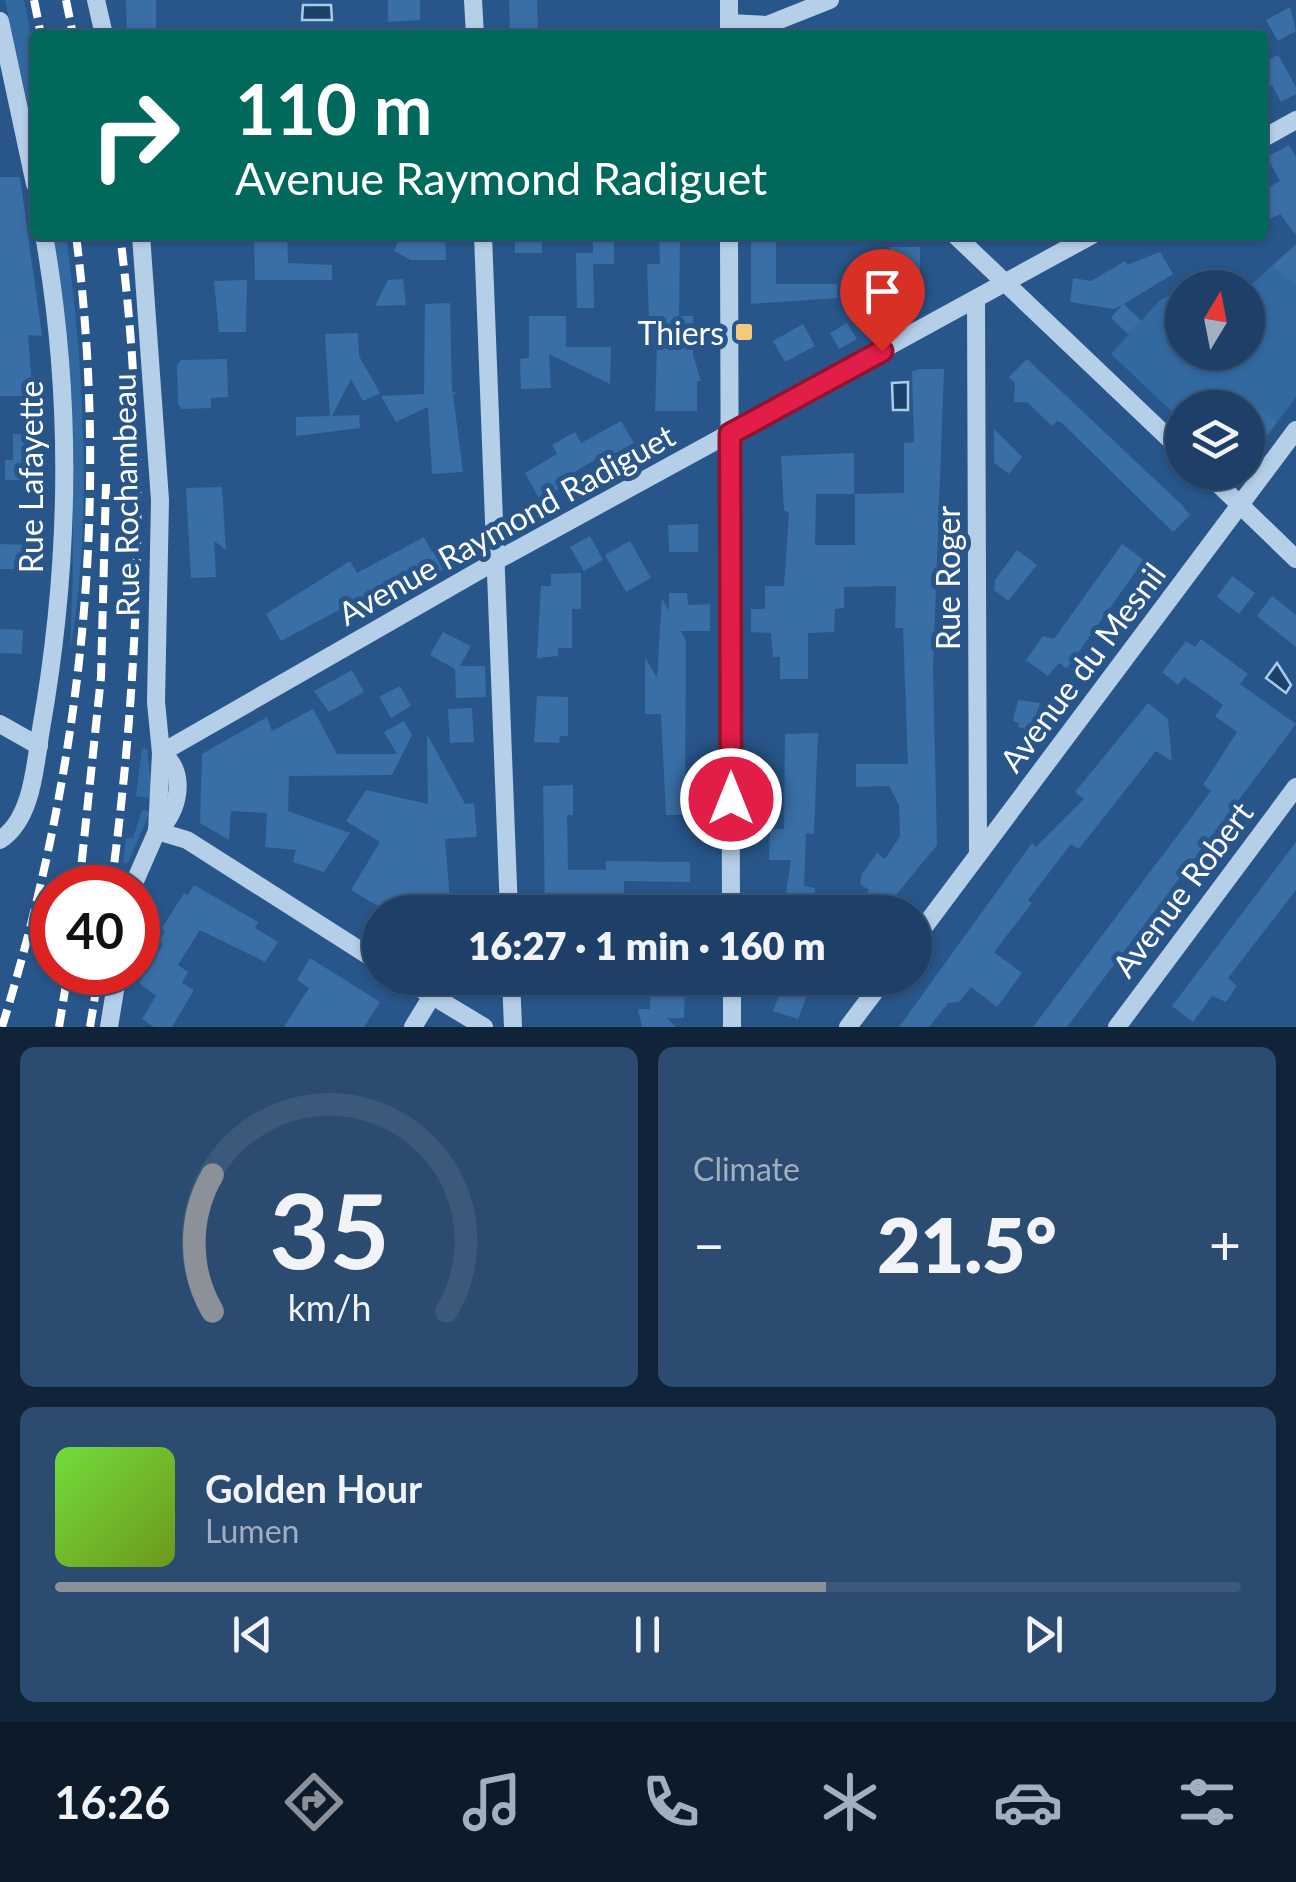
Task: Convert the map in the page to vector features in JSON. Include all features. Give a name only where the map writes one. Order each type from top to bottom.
[{"type":"street","points":[[96,0],[103,30]]},
{"type":"street","points":[[473,0],[475,30]]},
{"type":"street","points":[[729,0],[729,29],[768,30],[830,0]]},
{"type":"street","points":[[0,21],[30,161]]},
{"type":"street","points":[[1268,135],[1296,120]]},
{"type":"street","name":"Rue Lafayette","points":[[5,837],[30,792],[55,652],[67,525],[61,377],[45,240]]},
{"type":"street","name":"Rue Rochambeau","points":[[141,240],[160,500],[156,702],[162,754],[157,830],[142,865]]},
{"type":"street","points":[[483,240],[508,895]]},
{"type":"street","points":[[729,240],[732,895]]},
{"type":"street","points":[[961,240],[1165,434]]},
{"type":"street","name":"Avenue Raymond Radiguet","points":[[162,754],[496,562],[1083,240]]},
{"type":"street","name":"Rue Roger","points":[[976,300],[978,856]]},
{"type":"street","name":"Avenue du Mesnil","points":[[932,916],[1296,430]]},
{"type":"street","points":[[1224,490],[1296,559]]},
{"type":"street","points":[[0,724],[38,746]]},
{"type":"street","name":"Avenue Robert","points":[[1117,1027],[1296,787]]},
{"type":"street","points":[[157,830],[187,840],[362,952]]},
{"type":"street","points":[[109,1027],[114,995]]},
{"type":"street","points":[[512,995],[513,1027]]},
{"type":"street","points":[[732,995],[732,1027]]},
{"type":"street","points":[[848,1027],[872,995]]},
{"type":"street","points":[[413,1027],[432,996],[484,1027]]},
{"type":"shaded area","points":[[5,0],[24,0],[28,17],[30,116]]},
{"type":"shaded area","points":[[303,5],[331,5],[332,20],[302,20]]},
{"type":"shaded area","points":[[54,240],[67,240],[81,390],[82,550],[70,652],[73,545],[65,341]]},
{"type":"shaded area","points":[[1272,266],[1296,284],[1296,397],[1265,438],[1265,390],[1165,390],[1165,405],[1111,354],[1165,298],[1165,370],[1265,370],[1265,272]]},
{"type":"shaded area","points":[[908,382],[908,410],[893,410],[892,383]]},
{"type":"shaded area","points":[[1277,663],[1291,685],[1286,693],[1266,678]]},
{"type":"shaded area","points":[[142,748],[147,749],[153,799],[136,796]]},
{"type":"shaded area","points":[[142,810],[150,812],[128,862],[123,863],[126,838],[133,838]]},
{"type":"building","points":[[126,0],[156,0],[156,29],[127,30]]},
{"type":"building","points":[[388,0],[420,0],[420,20],[388,22]]},
{"type":"building","points":[[509,0],[537,0],[538,30],[510,30]]},
{"type":"building","points":[[1290,7],[1296,31],[1278,41],[1266,20]]},
{"type":"building","points":[[1278,55],[1296,94],[1281,102],[1272,85],[1268,87],[1268,60]]},
{"type":"building","points":[[1289,145],[1296,157],[1296,235],[1280,214],[1268,220],[1268,188],[1280,181],[1268,156]]},
{"type":"building","points":[[0,177],[20,177],[42,336],[28,335],[33,396],[0,396]]},
{"type":"building","points":[[254,240],[287,240],[288,263],[332,265],[332,280],[255,280]]},
{"type":"building","points":[[399,240],[445,240],[446,260],[411,260],[394,251]]},
{"type":"building","points":[[515,240],[542,240],[542,253],[515,253]]},
{"type":"building","points":[[593,240],[614,240],[614,264],[593,264],[594,308],[577,308],[576,253],[593,253]]},
{"type":"building","points":[[659,240],[680,240],[679,316],[693,316],[693,355],[701,381],[697,381],[697,411],[655,411],[657,347],[650,347],[647,264],[660,264]]},
{"type":"building","points":[[751,240],[776,240],[776,284],[837,284],[837,298],[751,304]]},
{"type":"building","points":[[1296,244],[1296,285],[1272,266]]},
{"type":"building","points":[[890,247],[920,247],[920,289],[890,289]]},
{"type":"building","points":[[1160,252],[1171,270],[1165,270],[1165,279],[1124,304],[1141,321],[1128,334],[1111,318],[1122,305],[1114,309],[1070,302],[1073,278],[1091,281],[1125,261],[1127,265]]},
{"type":"building","points":[[403,279],[406,305],[375,306],[388,280]]},
{"type":"building","points":[[247,280],[246,332],[219,332],[214,281]]},
{"type":"building","points":[[876,289],[886,308],[857,325],[846,304]]},
{"type":"building","points":[[450,303],[452,392],[458,393],[453,395],[463,472],[432,474],[428,407],[396,422],[381,396],[424,394],[425,304]]},
{"type":"building","points":[[529,316],[566,316],[566,347],[611,347],[610,384],[549,354],[551,388],[521,389],[520,359],[529,358]]},
{"type":"building","points":[[847,323],[857,339],[839,349],[830,333]]},
{"type":"building","points":[[803,324],[815,346],[785,362],[773,341]]},
{"type":"building","points":[[358,333],[359,356],[380,393],[363,401],[351,379],[332,416],[359,415],[360,428],[296,436],[296,417],[330,416],[325,334]]},
{"type":"building","points":[[227,359],[228,397],[211,398],[211,408],[182,409],[178,404],[177,365],[181,360]]},
{"type":"building","points":[[1027,359],[1190,515],[1173,532],[1062,423],[1057,421],[1052,426],[1027,402],[1014,402],[1015,383],[1009,377]]},
{"type":"building","points":[[944,369],[933,668],[937,845],[896,895],[865,895],[869,890],[860,884],[862,874],[877,853],[885,859],[900,836],[899,805],[889,786],[856,787],[856,764],[908,764],[903,628],[895,628],[896,586],[844,587],[844,608],[835,609],[834,632],[808,633],[808,679],[780,679],[780,657],[773,657],[771,633],[751,632],[751,609],[765,609],[765,586],[784,586],[789,513],[784,510],[781,456],[854,453],[854,494],[816,494],[815,545],[855,545],[855,494],[904,493],[904,443],[914,442],[912,372]]},
{"type":"building","points":[[1265,413],[1277,422],[1265,438]]},
{"type":"building","points":[[621,421],[634,443],[612,455],[610,451],[561,480],[564,486],[540,500],[525,473],[557,454],[552,445],[575,432],[581,443]]},
{"type":"building","points":[[994,429],[1022,457],[1009,474],[994,463]]},
{"type":"building","points":[[13,434],[43,434],[42,480],[5,480],[5,460],[13,460]]},
{"type":"building","points":[[222,487],[226,550],[214,541],[216,577],[191,578],[186,488]]},
{"type":"building","points":[[698,524],[698,552],[669,552],[668,525]]},
{"type":"building","points":[[590,536],[603,560],[584,571],[570,547]]},
{"type":"building","points":[[424,537],[432,552],[449,541],[460,560],[362,616],[354,602],[281,641],[266,614],[350,561],[357,573]]},
{"type":"building","points":[[630,541],[651,578],[626,592],[605,555]]},
{"type":"building","points":[[0,544],[26,545],[25,569],[0,569]]},
{"type":"building","points":[[1122,544],[1144,560],[1070,664],[1066,668],[1059,663],[1048,676],[1026,660],[1043,636],[1054,639]]},
{"type":"building","points":[[1017,550],[1037,565],[1008,601],[994,590],[995,580]]},
{"type":"building","points":[[581,573],[581,609],[572,609],[572,648],[558,648],[558,656],[537,658],[541,586],[551,586],[551,574]]},
{"type":"building","points":[[1232,576],[1255,593],[1239,614],[1217,597]]},
{"type":"building","points":[[669,593],[687,593],[688,605],[710,604],[710,631],[681,631],[686,641],[685,786],[695,786],[695,815],[666,815],[661,714],[645,714],[645,657],[657,678],[662,598],[669,611]]},
{"type":"building","points":[[1272,596],[1296,615],[1296,647],[1257,616]]},
{"type":"building","points":[[0,629],[23,630],[22,654],[0,653]]},
{"type":"building","points":[[443,632],[471,646],[460,666],[485,666],[486,697],[456,698],[455,669],[430,655]]},
{"type":"building","points":[[1201,639],[1248,674],[1240,684],[1296,724],[1067,1027],[1033,1027],[1211,791],[1203,785],[1237,732],[1215,716],[1223,705],[1184,677],[1178,685],[1162,672],[1186,641],[1195,647]]},
{"type":"building","points":[[352,670],[364,692],[329,712],[314,691]]},
{"type":"building","points":[[400,686],[411,706],[391,718],[379,697]]},
{"type":"building","points":[[537,696],[568,697],[568,736],[560,736],[559,743],[534,742]]},
{"type":"building","points":[[1018,700],[1040,703],[1037,712],[1054,717],[1041,734],[1018,727],[1019,723],[1013,721]]},
{"type":"building","points":[[1148,703],[1168,719],[1172,761],[1156,751],[1079,849],[1071,844],[994,952],[1022,973],[997,1007],[971,987],[959,1002],[948,1003],[929,1027],[899,1027],[922,995],[932,995],[932,981],[1032,843],[1036,847],[1084,799],[1075,792]]},
{"type":"building","points":[[472,708],[474,742],[450,743],[448,709]]},
{"type":"building","points":[[313,709],[337,754],[397,754],[384,732],[404,721],[412,735],[392,775],[289,776],[288,811],[350,833],[324,872],[293,862],[296,850],[265,847],[267,813],[231,811],[229,840],[200,823],[202,754],[267,717],[272,731]]},
{"type":"building","points":[[818,733],[814,834],[806,833],[804,886],[815,888],[814,895],[786,895],[791,860],[769,860],[770,829],[784,829],[785,734]]},
{"type":"building","points":[[427,734],[465,804],[474,803],[477,837],[445,839],[449,895],[362,897],[351,890],[380,842],[346,821],[366,790],[428,804]]},
{"type":"building","points":[[573,785],[573,815],[567,815],[568,870],[606,870],[606,861],[690,862],[690,882],[624,881],[624,895],[545,895],[543,786]]},
{"type":"building","points":[[1296,842],[1296,890],[1228,978],[1237,986],[1226,1002],[1212,996],[1193,1022],[1172,1006]]},
{"type":"building","points":[[194,885],[258,922],[255,928],[278,942],[265,962],[200,930],[178,965],[188,972],[182,983],[194,990],[172,1027],[154,1027],[142,1019],[155,995],[160,995],[160,939],[165,931],[162,928],[184,893],[188,895]]},
{"type":"building","points":[[310,958],[362,991],[362,995],[380,1002],[364,1027],[284,1027],[309,988],[297,980]]},
{"type":"building","points":[[650,995],[685,995],[684,1018],[667,1018],[676,1027],[642,1027],[638,1009],[650,1009]]},
{"type":"building","points":[[779,995],[807,995],[798,1019],[773,1011]]},
{"type":"railway","points":[[34,0],[40,30]]},
{"type":"railway","points":[[66,0],[72,30]]},
{"type":"railway","points":[[2,1027],[30,930],[52,832],[70,734],[82,635],[89,536],[90,436],[76,240]]},
{"type":"railway","points":[[114,865],[129,725],[137,562],[134,398],[121,240]]},
{"type":"railway","points":[[81,865],[101,677],[106,484]]},
{"type":"railway","points":[[59,1027],[64,995]]},
{"type":"railway","points":[[90,1027],[95,995]]},
{"type":"place","name":"Thiers","points":[[744,332]]},
{"type":"route","points":[[731,799],[730,434],[882,351]]}]
